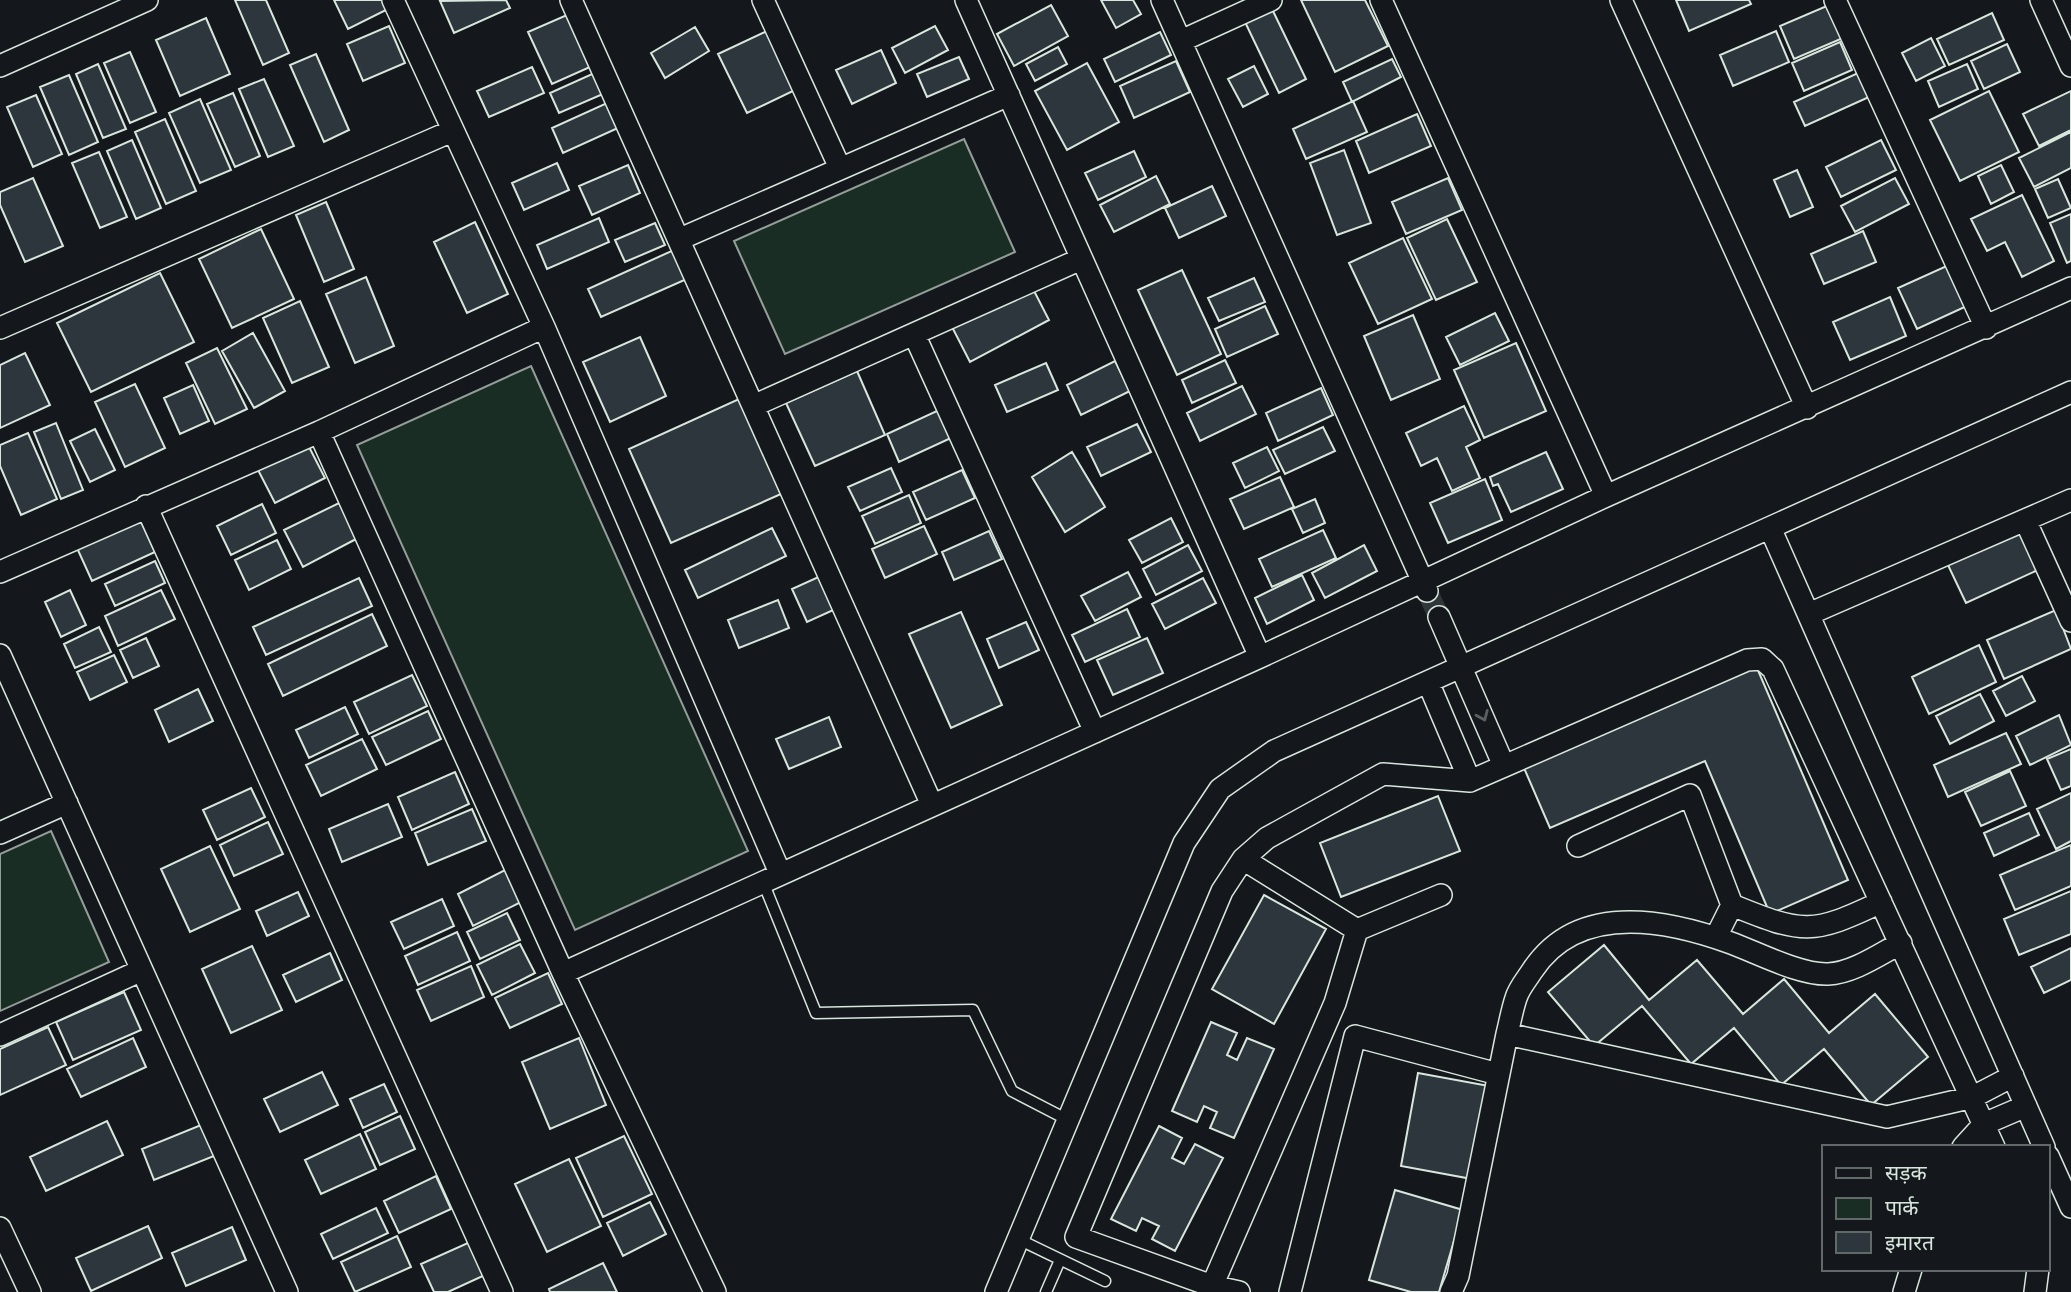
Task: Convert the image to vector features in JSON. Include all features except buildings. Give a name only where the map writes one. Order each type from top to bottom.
[{"type":"street","points":[[0,66],[146,0]]},
{"type":"street","points":[[393,0],[544,327],[772,878]]},
{"type":"street","points":[[571,0],[932,806]]},
{"type":"street","points":[[762,0],[840,168]]},
{"type":"street","points":[[966,0],[1260,657]]},
{"type":"street","points":[[1162,0],[1425,586]]},
{"type":"street","points":[[1181,41],[1271,0]]},
{"type":"street","points":[[1381,0],[1605,496]]},
{"type":"street","points":[[1621,0],[1807,408]]},
{"type":"street","points":[[1835,0],[1986,328]]},
{"type":"street","points":[[2041,0],[2071,66]]},
{"type":"street","points":[[680,239],[1010,95]]},
{"type":"street","points":[[0,328],[452,131]]},
{"type":"street","points":[[752,406],[1081,259]]},
{"type":"street","points":[[563,974],[1260,657],[1425,586],[1605,496],[2071,288]]},
{"type":"street","points":[[0,572],[319,432],[544,327]]},
{"type":"street","points":[[914,334],[1096,732]]},
{"type":"street","points":[[996,1292],[1184,843],[1220,789],[1274,751],[1771,530],[2071,392]]},
{"type":"street","points":[[319,432],[563,974],[715,1292]]},
{"type":"street","points":[[1809,614],[2026,522],[2071,500]]},
{"type":"street","points":[[146,506],[502,1292]]},
{"type":"street","points":[[2026,522],[2071,621]]},
{"type":"street","points":[[1771,530],[2026,1106],[2047,1145]]},
{"type":"street","points":[[1439,617],[1504,766]]},
{"type":"street","points":[[0,655],[287,1292]]},
{"type":"street","points":[[1239,1292],[1212,1286],[1076,1237],[1222,891],[1243,859],[1267,838],[1383,774],[1470,780],[1747,660],[1762,659],[1773,669],[1993,1145]]},
{"type":"street","points":[[1428,682],[1470,780]]},
{"type":"street","points":[[1578,846],[1690,795],[1732,905],[1782,926],[1816,928],[1881,902]]},
{"type":"street","points":[[0,833],[67,803]]},
{"type":"street","points":[[1243,859],[1357,930]]},
{"type":"street","points":[[1212,1286],[1330,1015],[1357,930],[1441,895]]},
{"type":"street","points":[[1716,937],[1732,905]]},
{"type":"street","points":[[1451,1292],[1458,1276],[1516,995],[1537,963],[1561,938],[1598,923],[1636,921],[1716,937],[1805,970],[1829,974],[1859,964],[1901,943]]},
{"type":"street","points":[[0,1035],[142,970]]},
{"type":"street","points":[[1507,1034],[1887,1116],[1973,1097],[2013,1076]]},
{"type":"street","points":[[1290,1292],[1355,1036],[1498,1074]]},
{"type":"street","points":[[1965,1145],[1984,1124],[2026,1106]]},
{"type":"street","points":[[2054,1157],[2071,1207]]},
{"type":"street","points":[[0,1228],[30,1292]]},
{"type":"street","points":[[1904,1292],[1910,1271]]},
{"type":"street","points":[[2035,1292],[2038,1271]]},
{"type":"lane","points":[[772,878],[816,1013],[973,1010],[1012,1091],[1068,1120]]},
{"type":"lane","points":[[1018,1239],[1105,1281]]},
{"type":"lane","points":[[1046,1292],[1060,1260]]},
{"type":"green space","points":[[964,139],[1015,252],[785,354],[734,241]]},
{"type":"green space","points":[[531,366],[748,851],[575,930],[357,445]]},
{"type":"green space","points":[[51,831],[109,962],[0,1011],[0,854]]},
{"type":"tunnel","points":[[1428,593],[1439,617]]}]
